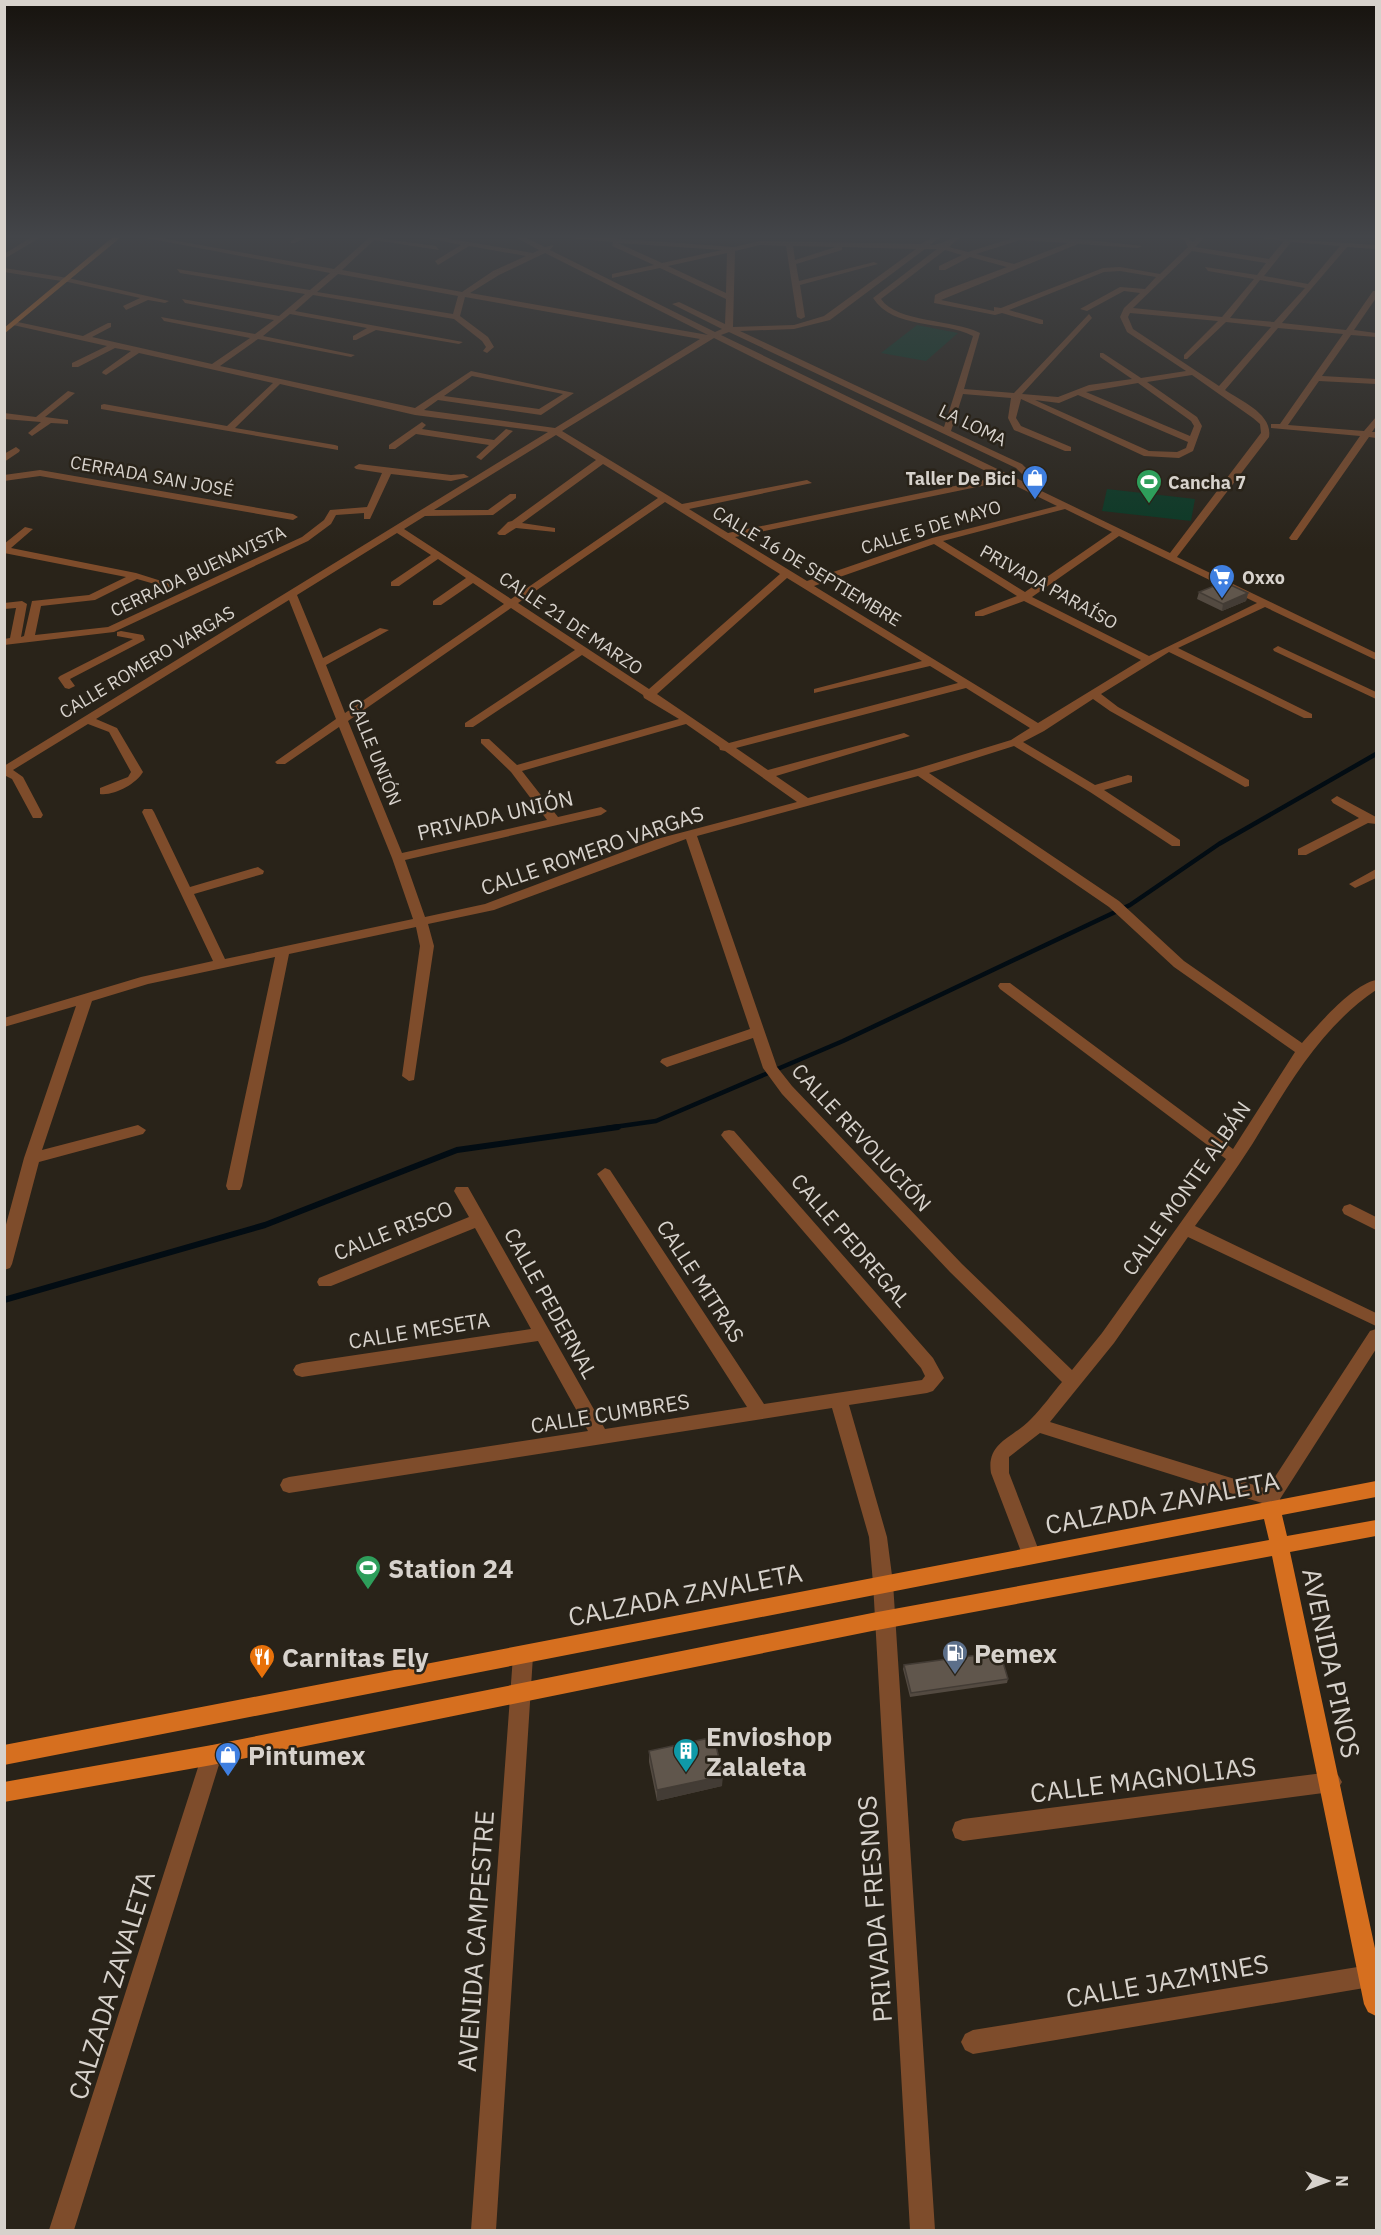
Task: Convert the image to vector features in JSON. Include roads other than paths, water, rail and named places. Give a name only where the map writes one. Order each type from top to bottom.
[{"type":"main road","name":"CALZADA ZAVALETA","points":[[4,1755],[1032,1556],[1272,1504],[1377,1489]]},
{"type":"main road","name":"AVENIDA PINOS","points":[[1272,1504],[1279,1546],[1373,1975],[1377,2004]]},
{"type":"main road","points":[[4,1792],[212,1755],[885,1620],[1377,1528]]},
{"type":"street","points":[[99,341],[415,412],[556,431]]},
{"type":"street","points":[[213,367],[252,341]]},
{"type":"street","points":[[281,341],[351,355]]},
{"type":"street","points":[[486,341],[490,347],[488,351]]},
{"type":"street","name":"CALLE ROMERO VARGAS","points":[[5,770],[704,341]]},
{"type":"street","points":[[720,341],[1010,477],[1377,657]]},
{"type":"street","name":"LA LOMA","points":[[755,341],[1019,466],[1029,476],[1024,485]]},
{"type":"street","points":[[947,430],[975,341]]},
{"type":"street","points":[[1064,341],[1020,398],[1012,418],[1017,428],[1068,449]]},
{"type":"street","points":[[1146,341],[1266,424],[1372,435]]},
{"type":"street","points":[[1187,357],[1203,341]]},
{"type":"street","points":[[1219,392],[1264,341]]},
{"type":"street","points":[[1282,427],[1341,341]]},
{"type":"street","points":[[75,365],[114,345]]},
{"type":"street","points":[[106,373],[138,350]]},
{"type":"street","points":[[1020,398],[1147,454],[1179,455],[1190,450],[1198,426],[1194,418],[1103,355]]},
{"type":"street","points":[[960,391],[1047,401],[1069,397],[1078,392],[1191,372]]},
{"type":"street","points":[[415,412],[436,397],[471,373],[570,393],[541,412],[436,397]]},
{"type":"street","points":[[806,380],[827,375]]},
{"type":"street","points":[[1317,378],[1377,382]]},
{"type":"street","points":[[228,430],[277,383]]},
{"type":"street","points":[[1078,392],[1194,441]]},
{"type":"street","points":[[39,418],[71,393]]},
{"type":"street","points":[[104,407],[335,448]]},
{"type":"street","points":[[944,412],[954,409]]},
{"type":"street","points":[[392,447],[415,431],[433,414]]},
{"type":"street","points":[[899,425],[933,415]]},
{"type":"street","points":[[4,416],[65,422]]},
{"type":"street","points":[[32,434],[50,420]]},
{"type":"street","points":[[1294,538],[1372,435],[1377,420]]},
{"type":"street","points":[[1172,557],[1265,437],[1266,424]]},
{"type":"street","points":[[415,431],[495,443]]},
{"type":"street","points":[[481,457],[509,431]]},
{"type":"street","name":"CALLE 16 DE SEPTIEMBRE","points":[[556,431],[663,499],[1040,729]]},
{"type":"street","points":[[4,459],[16,450]]},
{"type":"street","points":[[502,533],[602,460]]},
{"type":"street","points":[[359,467],[451,478],[464,477]]},
{"type":"street","name":"CERRADA BUENAVISTA","points":[[8,643],[93,633],[126,623],[285,549],[328,522],[366,518],[388,470]]},
{"type":"street","name":"CERRADA SAN JOSÉ","points":[[4,478],[40,473],[293,517]]},
{"type":"street","points":[[727,536],[1010,477]]},
{"type":"street","points":[[678,508],[807,483]]},
{"type":"street","points":[[424,513],[490,513],[513,496]]},
{"type":"street","points":[[281,762],[663,499]]},
{"type":"street","name":"CALLE 5 DE MAYO","points":[[806,585],[935,540],[1067,506]]},
{"type":"street","points":[[512,524],[552,530]]},
{"type":"street","points":[[4,550],[28,529]]},
{"type":"street","name":"CALLE 21 DE MARZO","points":[[398,529],[648,696],[688,720],[807,803]]},
{"type":"street","points":[[979,614],[1025,597],[1120,531]]},
{"type":"street","name":"PRIVADA PARAÍSO","points":[[935,540],[1025,597],[1149,660]]},
{"type":"street","points":[[4,550],[136,576],[169,585]]},
{"type":"street","points":[[395,584],[436,556]]},
{"type":"street","points":[[648,696],[787,573]]},
{"type":"street","points":[[29,640],[36,603],[91,598],[136,576]]},
{"type":"street","points":[[437,603],[472,579]]},
{"type":"street","name":"CALLE UNIÓN","points":[[292,596],[398,858],[427,946],[409,1076]]},
{"type":"street","points":[[121,634],[196,599]]},
{"type":"street","name":"CALLE ROMERO VARGAS","points":[[4,1023],[146,980],[489,907],[690,834],[920,772],[1016,742],[1169,648],[1266,603]]},
{"type":"street","points":[[4,606],[22,604],[8,643],[121,634],[139,637],[140,640],[64,678],[69,686]]},
{"type":"street","points":[[320,664],[384,630]]},
{"type":"street","points":[[1169,648],[1308,716]]},
{"type":"street","points":[[1278,649],[1377,696]]},
{"type":"street","points":[[469,725],[581,651]]},
{"type":"street","points":[[818,691],[932,662]]},
{"type":"street","points":[[724,747],[968,684]]},
{"type":"street","points":[[1095,695],[1107,705],[1245,783]]},
{"type":"street","points":[[87,720],[113,730],[137,772],[134,779],[104,791]]},
{"type":"street","points":[[515,769],[688,720]]},
{"type":"street","points":[[765,775],[904,736]]},
{"type":"street","points":[[485,741],[515,769],[554,820]]},
{"type":"street","points":[[1016,742],[1094,789],[1176,843]]},
{"type":"street","points":[[5,770],[17,777],[37,814]]},
{"type":"street","points":[[920,772],[1114,904],[1179,964],[1303,1051]]},
{"type":"street","points":[[1094,789],[1128,780]]},
{"type":"street","points":[[1337,800],[1372,820]]},
{"type":"street","name":"PRIVADA UNIÓN","points":[[398,858],[554,820],[602,811]]},
{"type":"street","points":[[147,812],[221,964]]},
{"type":"street","points":[[1302,852],[1372,820]]},
{"type":"street","name":"CALLE REVOLUCIÓN","points":[[690,834],[770,1068],[787,1090],[956,1268],[1073,1382]]},
{"type":"street","points":[[186,892],[258,871]]},
{"type":"street","points":[[1355,884],[1377,873]]},
{"type":"street","points":[[234,1186],[284,952]]},
{"type":"street","name":"CALLE MONTE ALBÁN","points":[[1032,1556],[1000,1473],[998,1461],[1002,1452],[1037,1425],[1108,1338],[1235,1158],[1303,1051],[1344,1008],[1377,984]]},
{"type":"street","points":[[1005,986],[1235,1158]]},
{"type":"street","points":[[4,1264],[32,1158],[86,997]]},
{"type":"street","points":[[667,1062],[757,1032]]},
{"type":"street","points":[[32,1158],[138,1130]]},
{"type":"street","name":"CALLE PEDREGAL","points":[[729,1135],[927,1363],[935,1378]]},
{"type":"street","name":"CALLE MITRAS","points":[[605,1174],[760,1412]]},
{"type":"street","name":"CALLE PEDERNAL","points":[[462,1191],[600,1437]]},
{"type":"street","points":[[1350,1210],[1377,1224]]},
{"type":"street","name":"CALLE RISCO","points":[[325,1282],[478,1220]]},
{"type":"street","points":[[1184,1228],[1377,1320]]},
{"type":"street","name":"CALLE MESETA","points":[[302,1370],[542,1334]]},
{"type":"street","points":[[1037,1425],[1272,1504],[1377,1336]]},
{"type":"street","name":"CALLE CUMBRES","points":[[290,1485],[927,1386],[935,1378]]},
{"type":"street","name":"PRIVADA FRESNOS","points":[[839,1400],[878,1537],[883,1584],[923,2230]]},
{"type":"street","name":"AVENIDA CAMPESTRE","points":[[483,2230],[523,1656]]},
{"type":"street","name":"CALZADA ZAVALETA","points":[[61,2230],[212,1755]]},
{"type":"street","name":"CALLE MAGNOLIAS","points":[[963,1830],[1331,1782]]},
{"type":"street","name":"CALLE JAZMINES","points":[[973,2042],[1373,1975]]},
{"type":"waterway","points":[[607,1128],[656,1121],[843,1041],[1130,905],[1219,844],[1376,754]]},
{"type":"waterway","points":[[4,1300],[265,1225],[457,1150],[618,1127]]},
{"type":"place","name":"Taller De Bici","points":[[1035,501]]},
{"type":"place","name":"Cancha 7","points":[[1149,505]]},
{"type":"place","name":"Oxxo","points":[[1222,600]]},
{"type":"place","name":"Station 24","points":[[368,1591]]},
{"type":"place","name":"Pemex","points":[[955,1676]]},
{"type":"place","name":"Carnitas Ely","points":[[262,1680]]},
{"type":"place","name":"Envioshop Zalaleta","points":[[686,1774]]},
{"type":"place","name":"Pintumex","points":[[228,1778]]}]
